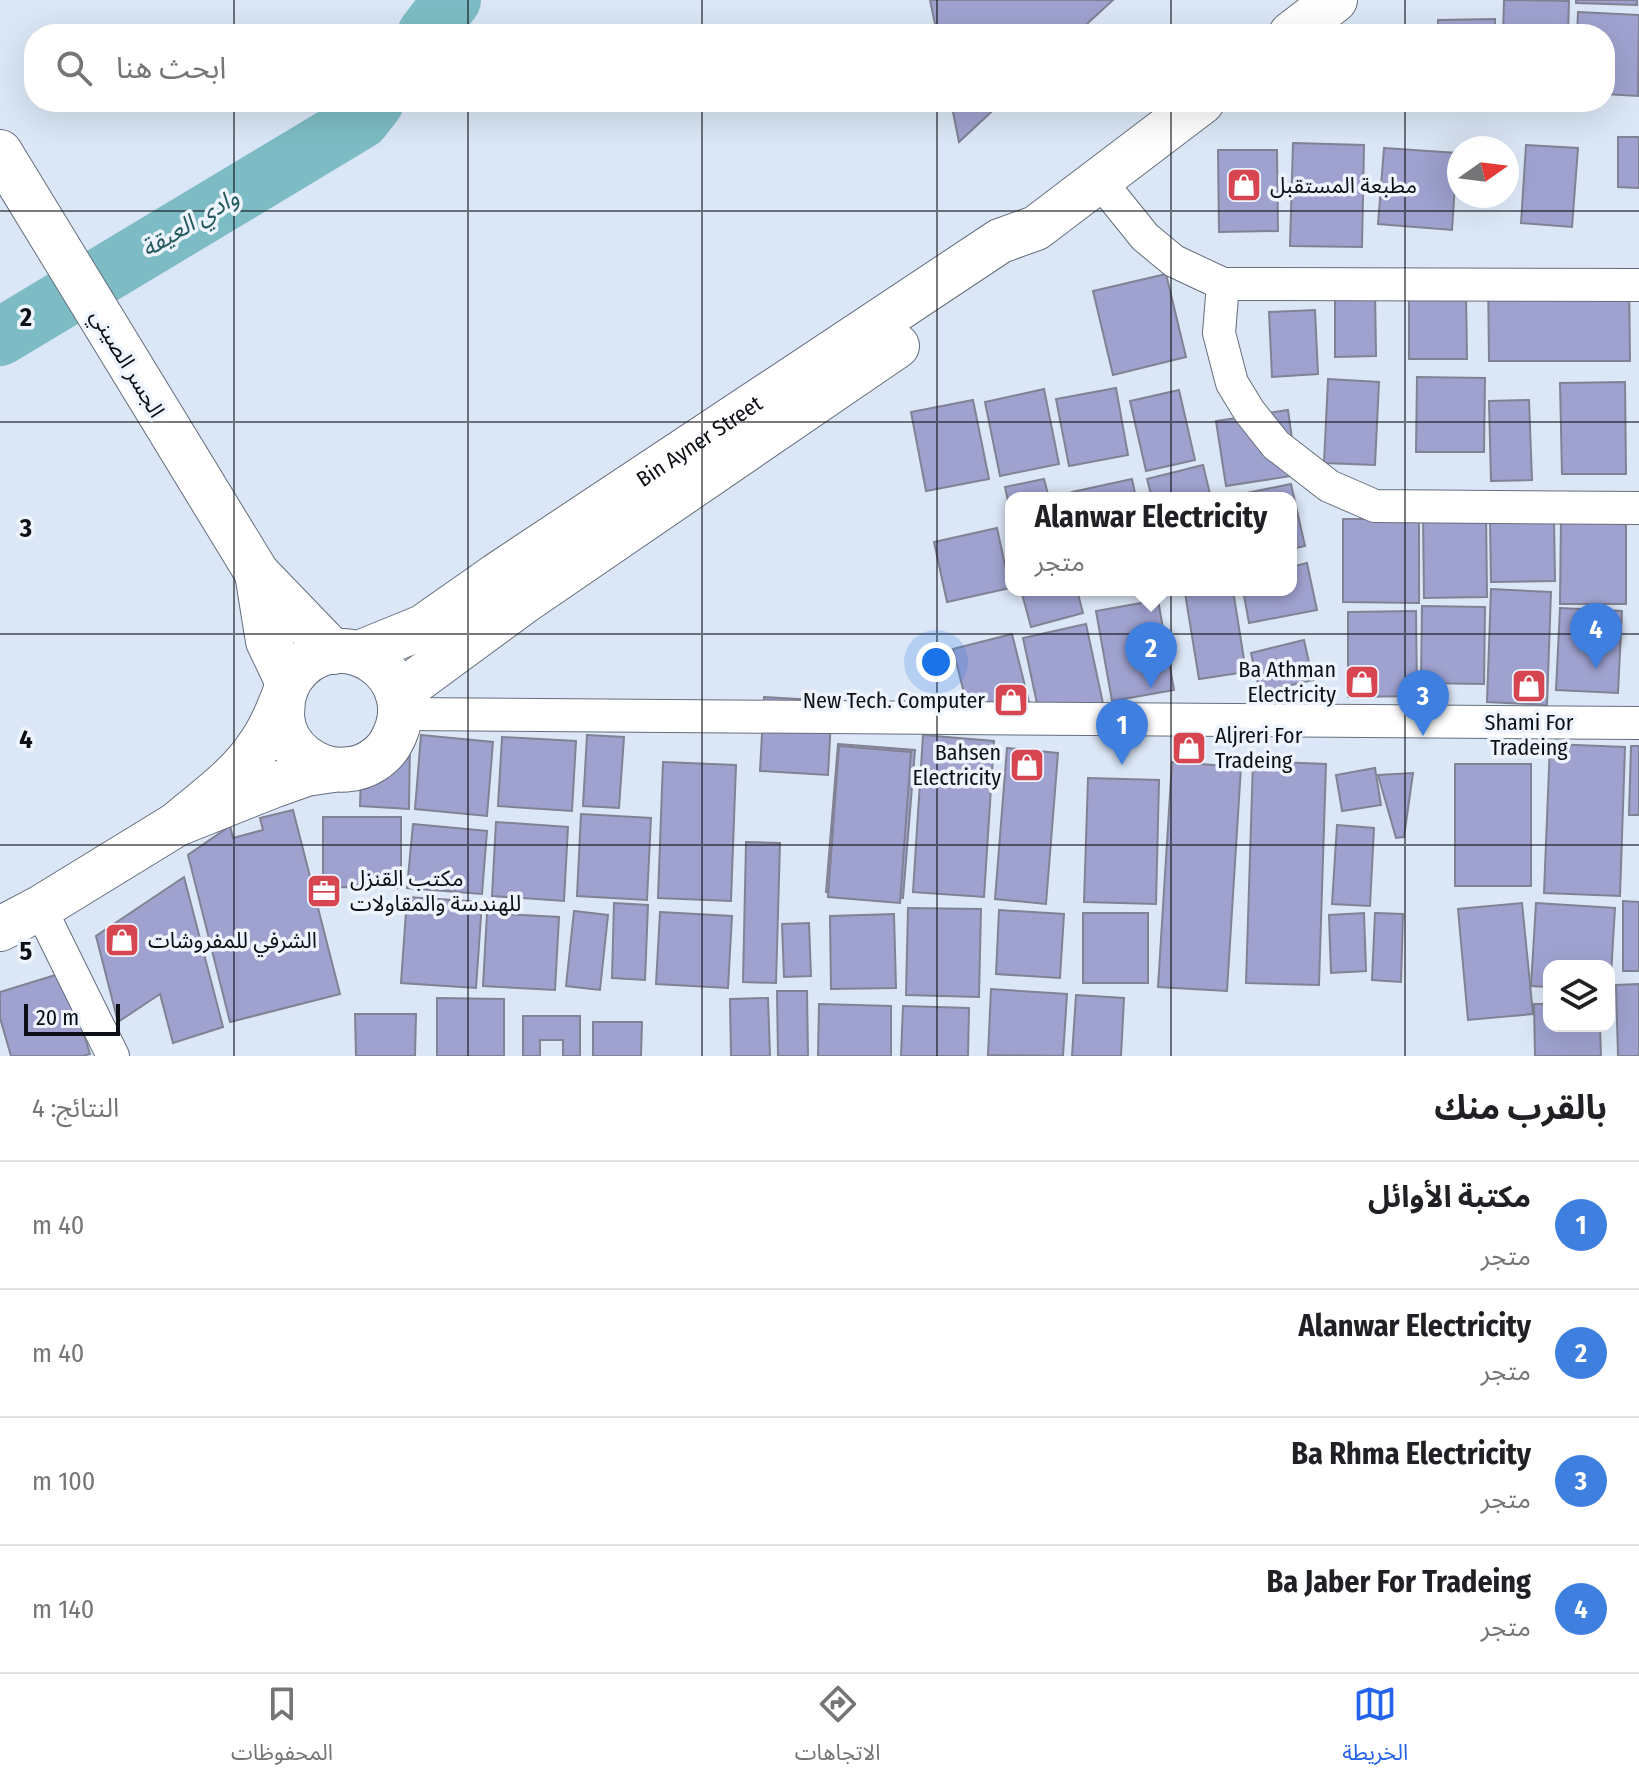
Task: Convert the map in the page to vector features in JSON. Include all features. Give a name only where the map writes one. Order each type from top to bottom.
[{"type":"highway","points":[[1304,24],[1335,0]]},
{"type":"highway","name":"Bin Ayner Street","points":[[346,652],[423,627],[1000,241],[1036,228],[1189,112]]},
{"type":"highway","name":"الجسر الصيني","points":[[0,152],[247,557]]},
{"type":"highway","name":"Bin Ayner Street","points":[[400,704],[526,600],[1017,263],[1036,228]]},
{"type":"highway","points":[[247,557],[346,652]]},
{"type":"highway","points":[[247,557],[268,641],[286,690],[282,717],[287,736],[299,752],[315,764],[333,770]]},
{"type":"highway","points":[[0,929],[177,824],[239,770],[261,744],[286,690],[304,664],[320,654],[346,652],[377,662],[390,676],[400,704],[397,733],[387,750],[372,762],[353,769],[306,774],[177,824]]},
{"type":"street","points":[[1099,180],[1145,237],[1164,253],[1174,261],[1223,284],[1639,285]]},
{"type":"street","points":[[1223,284],[1219,333],[1232,383],[1276,445],[1329,486],[1375,506],[1639,508]]},
{"type":"street","points":[[400,704],[1639,723]]},
{"type":"street","points":[[40,908],[113,1056]]},
{"type":"building","points":[[930,0],[1113,0],[1087,24],[935,24]]},
{"type":"building","points":[[1504,0],[1569,1],[1568,24],[1503,24]]},
{"type":"building","points":[[1576,0],[1637,0],[1637,5],[1576,3]]},
{"type":"building","points":[[1578,12],[1639,15],[1638,96],[1615,95],[1615,24],[1577,24]]},
{"type":"building","points":[[1495,19],[1495,24],[1438,24],[1438,20]]},
{"type":"building","points":[[953,112],[991,112],[959,142]]},
{"type":"building","points":[[1618,137],[1639,137],[1639,188],[1618,187]]},
{"type":"building","points":[[1293,143],[1364,145],[1362,247],[1290,246]]},
{"type":"building","points":[[1526,145],[1578,148],[1572,227],[1521,223]]},
{"type":"building","points":[[1384,148],[1447,152],[1447,208],[1453,208],[1452,230],[1378,224]]},
{"type":"building","points":[[1218,150],[1277,150],[1278,231],[1219,232]]},
{"type":"building","points":[[1166,274],[1186,357],[1113,375],[1093,291]]},
{"type":"building","points":[[1488,274],[1629,274],[1630,361],[1489,361]]},
{"type":"building","points":[[1335,290],[1375,290],[1376,356],[1335,357]]},
{"type":"building","points":[[1409,291],[1466,291],[1467,359],[1409,359]]},
{"type":"building","points":[[1315,310],[1318,374],[1272,377],[1269,312]]},
{"type":"building","points":[[1417,377],[1485,378],[1484,452],[1416,452]]},
{"type":"building","points":[[1328,379],[1379,382],[1375,465],[1324,463]]},
{"type":"building","points":[[1625,382],[1626,474],[1562,474],[1560,383]]},
{"type":"building","points":[[1116,388],[1128,455],[1069,466],[1056,399]]},
{"type":"building","points":[[1044,389],[1059,464],[1000,476],[985,402]]},
{"type":"building","points":[[1179,390],[1195,460],[1146,471],[1130,401]]},
{"type":"building","points":[[973,400],[989,479],[926,491],[911,412]]},
{"type":"building","points":[[1529,400],[1532,480],[1491,481],[1489,401]]},
{"type":"building","points":[[1288,410],[1297,475],[1226,486],[1216,421]]},
{"type":"building","points":[[1203,465],[1210,492],[1150,492],[1147,479]]},
{"type":"building","points":[[1044,479],[1047,492],[1006,492],[1005,487]]},
{"type":"building","points":[[1132,479],[1135,492],[1072,492]]},
{"type":"building","points":[[1291,484],[1293,492],[1252,492]]},
{"type":"building","points":[[1297,511],[1305,546],[1297,548]]},
{"type":"building","points":[[1423,512],[1486,512],[1487,597],[1424,598]]},
{"type":"building","points":[[1554,517],[1555,581],[1491,582],[1490,518]]},
{"type":"building","points":[[1561,517],[1626,518],[1626,604],[1560,604]]},
{"type":"building","points":[[1343,519],[1419,519],[1419,603],[1343,602]]},
{"type":"building","points":[[997,528],[1005,565],[1005,589],[947,602],[934,542]]},
{"type":"building","points":[[1307,563],[1317,610],[1249,623],[1244,596],[1297,596],[1297,566]]},
{"type":"building","points":[[1491,589],[1551,592],[1547,705],[1487,702]]},
{"type":"building","points":[[1023,596],[1079,596],[1083,613],[1031,627]]},
{"type":"building","points":[[1185,596],[1234,596],[1246,672],[1199,679]]},
{"type":"building","points":[[1158,600],[1174,690],[1112,701],[1096,611]]},
{"type":"building","points":[[1422,606],[1485,607],[1484,684],[1421,683]]},
{"type":"building","points":[[1560,608],[1622,611],[1618,693],[1556,690]]},
{"type":"building","points":[[1416,611],[1417,696],[1348,697],[1348,612]]},
{"type":"building","points":[[1086,624],[1104,708],[1041,722],[1023,638]]},
{"type":"building","points":[[1012,634],[1030,706],[971,721],[953,649]]},
{"type":"building","points":[[1304,640],[1313,680],[1260,692],[1251,653]]},
{"type":"building","points":[[764,697],[832,701],[828,775],[760,771]]},
{"type":"building","points":[[421,735],[493,742],[487,816],[415,809]]},
{"type":"building","points":[[587,735],[624,737],[619,808],[583,806]]},
{"type":"building","points":[[923,735],[994,741],[984,897],[913,892]]},
{"type":"building","points":[[502,737],[576,741],[572,811],[498,806]]},
{"type":"building","points":[[410,740],[409,809],[360,806],[361,773]]},
{"type":"building","points":[[838,744],[915,750],[903,898],[826,892]]},
{"type":"building","points":[[1550,744],[1625,747],[1620,896],[1544,893]]},
{"type":"building","points":[[839,746],[911,752],[900,903],[828,897]]},
{"type":"building","points":[[1631,746],[1639,746],[1639,815],[1629,815]]},
{"type":"building","points":[[1007,748],[1058,753],[1046,904],[995,899]]},
{"type":"building","points":[[1253,761],[1326,764],[1319,985],[1246,983]]},
{"type":"building","points":[[663,762],[736,765],[731,901],[658,898]]},
{"type":"building","points":[[1172,762],[1241,767],[1227,991],[1158,987]]},
{"type":"building","points":[[1455,764],[1531,764],[1531,886],[1455,886]]},
{"type":"building","points":[[1375,768],[1381,805],[1342,811],[1336,775]]},
{"type":"building","points":[[1413,773],[1404,837],[1396,838],[1378,775]]},
{"type":"building","points":[[1088,778],[1159,780],[1156,904],[1084,902]]},
{"type":"building","points":[[293,810],[340,994],[230,1022],[188,855],[230,826],[233,838],[263,830],[260,818]]},
{"type":"building","points":[[581,814],[651,818],[647,900],[577,896]]},
{"type":"building","points":[[323,817],[401,817],[401,888],[323,887]]},
{"type":"building","points":[[496,822],[568,827],[564,901],[492,896]]},
{"type":"building","points":[[413,824],[487,831],[482,894],[407,888]]},
{"type":"building","points":[[1337,825],[1374,828],[1370,906],[1332,904]]},
{"type":"building","points":[[746,842],[780,843],[776,983],[743,982]]},
{"type":"building","points":[[184,877],[223,1027],[173,1043],[160,994],[118,1022],[96,936]]},
{"type":"building","points":[[407,897],[482,902],[476,988],[401,983]]},
{"type":"building","points":[[1623,901],[1639,902],[1639,971],[1623,971]]},
{"type":"building","points":[[614,903],[648,905],[645,980],[612,978]]},
{"type":"building","points":[[1522,903],[1533,1014],[1468,1020],[1458,909]]},
{"type":"building","points":[[1536,903],[1615,908],[1612,960],[1543,960],[1543,987],[1531,986]]},
{"type":"building","points":[[908,908],[981,909],[979,997],[906,995]]},
{"type":"building","points":[[999,910],[1064,914],[1060,978],[996,974]]},
{"type":"building","points":[[574,911],[608,915],[600,990],[566,986]]},
{"type":"building","points":[[660,912],[732,916],[728,988],[656,984]]},
{"type":"building","points":[[487,913],[559,917],[555,990],[483,986]]},
{"type":"building","points":[[1083,913],[1148,913],[1148,983],[1083,983]]},
{"type":"building","points":[[1364,913],[1366,971],[1331,973],[1329,915]]},
{"type":"building","points":[[1375,913],[1403,914],[1401,982],[1372,980]]},
{"type":"building","points":[[894,914],[896,988],[831,989],[830,916]]},
{"type":"building","points":[[809,923],[811,976],[784,977],[782,924]]},
{"type":"building","points":[[65,972],[90,1054],[11,1056],[0,1018],[0,992]]},
{"type":"building","points":[[1639,984],[1639,1056],[1618,1056],[1616,985]]},
{"type":"building","points":[[991,989],[1067,994],[1063,1056],[988,1055]]},
{"type":"building","points":[[777,991],[807,991],[808,1056],[778,1056]]},
{"type":"building","points":[[1076,995],[1124,998],[1121,1056],[1072,1056]]},
{"type":"building","points":[[437,998],[504,999],[504,1056],[437,1056]]},
{"type":"building","points":[[768,998],[770,1056],[731,1056],[730,999]]},
{"type":"building","points":[[819,1004],[891,1006],[891,1056],[818,1056]]},
{"type":"building","points":[[1534,1004],[1543,1004],[1543,1032],[1600,1032],[1601,1056],[1535,1056]]},
{"type":"building","points":[[903,1006],[969,1008],[968,1056],[901,1056]]},
{"type":"building","points":[[355,1014],[416,1014],[415,1056],[356,1056]]},
{"type":"building","points":[[523,1016],[580,1016],[580,1056],[563,1056],[563,1040],[540,1040],[540,1056],[523,1056]]},
{"type":"building","points":[[593,1022],[642,1022],[641,1056],[593,1056]]},
{"type":"waterway","name":"وادي العيقة","points":[[434,24],[452,0]]},
{"type":"waterway","name":"وادي العيقة","points":[[0,337],[361,120],[367,112]]},
{"type":"place","name":"مطبعة المستقبل","points":[[1244,185]]},
{"type":"place","name":"Ba Jaber For Tradeing","points":[[1596,669]]},
{"type":"place","name":"Ba Athman Electricity","points":[[1362,682]]},
{"type":"place","name":"Shami For Tradeing","points":[[1529,686]]},
{"type":"place","name":"Alanwar Electricity","points":[[1151,688]]},
{"type":"place","name":"New Tech. Computer","points":[[1011,700]]},
{"type":"place","name":"Ba Rhma Electricity","points":[[1423,736]]},
{"type":"place","name":"Aljreri For Tradeing","points":[[1189,748]]},
{"type":"place","name":"Bahsen Electricity","points":[[1027,765]]},
{"type":"place","name":"مكتبة الأوائل","points":[[1122,765]]},
{"type":"place","name":"مكتب القنزل للهندسة والمقاولات","points":[[324,891]]},
{"type":"place","name":"الشرفي للمفروشات","points":[[122,940]]}]
